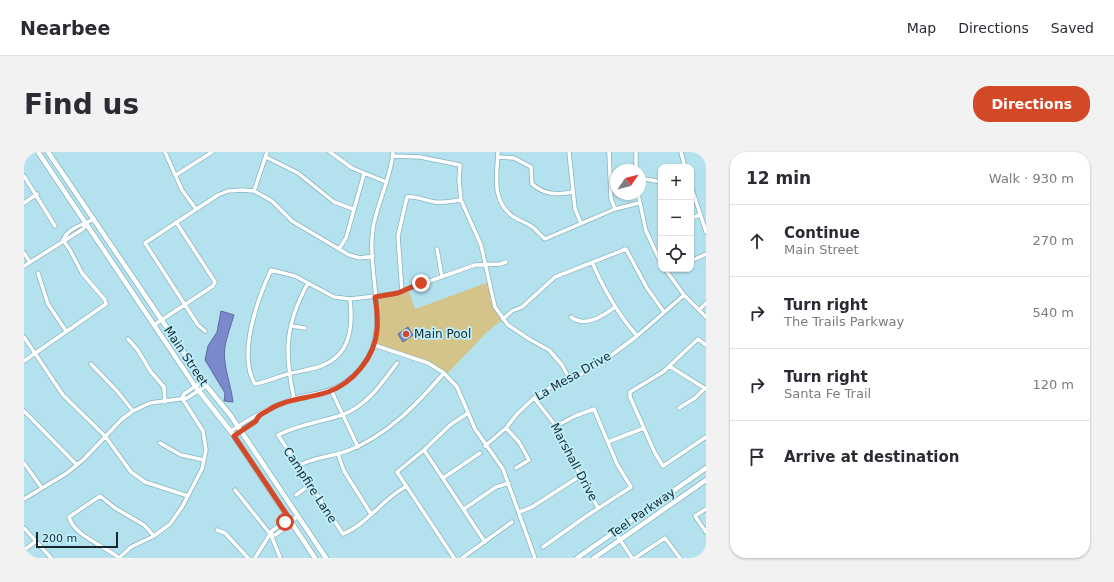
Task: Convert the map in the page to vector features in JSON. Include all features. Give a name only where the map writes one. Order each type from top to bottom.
[{"type":"main road","name":"Main Street","points":[[38,152],[197,388],[231,431],[315,558]]},
{"type":"main road","name":"Main Street","points":[[48,152],[204,383],[239,429],[326,558]]},
{"type":"main road","name":"Teel Parkway","points":[[577,558],[706,468]]},
{"type":"main road","name":"Teel Parkway","points":[[594,558],[706,480]]},
{"type":"street","points":[[165,152],[182,190],[196,209]]},
{"type":"street","points":[[176,175],[212,152]]},
{"type":"street","points":[[254,192],[267,152]]},
{"type":"street","points":[[330,152],[341,161],[364,174],[386,182]]},
{"type":"street","points":[[498,152],[496,181],[497,194],[503,207],[512,216],[532,226],[545,239],[616,209],[639,203]]},
{"type":"street","points":[[569,152],[575,209],[581,223]]},
{"type":"street","points":[[609,152],[611,199],[616,209]]},
{"type":"street","points":[[636,152],[636,164]]},
{"type":"street","points":[[681,152],[684,164]]},
{"type":"street","points":[[231,431],[256,421],[257,417],[277,405],[294,399],[331,390],[355,375],[366,361],[374,346],[378,325],[373,256],[374,224],[393,154],[420,157],[460,165],[459,180],[461,200],[478,235],[486,264],[493,300],[508,325],[549,350],[562,365],[569,378]]},
{"type":"street","points":[[498,157],[514,158],[531,167],[532,184],[543,192],[557,194],[573,192]]},
{"type":"street","points":[[266,158],[298,173],[334,202],[354,209]]},
{"type":"street","points":[[339,249],[346,238],[364,174]]},
{"type":"street","points":[[24,176],[55,226]]},
{"type":"street","points":[[646,179],[658,181]]},
{"type":"street","points":[[205,331],[198,325],[145,243],[196,209],[228,191],[254,192],[272,201],[295,224],[339,249],[356,257],[373,256]]},
{"type":"street","points":[[24,203],[36,194]]},
{"type":"street","points":[[402,292],[398,236],[407,199],[409,196],[441,202],[461,200]]},
{"type":"street","points":[[694,196],[706,232]]},
{"type":"street","points":[[639,200],[646,231],[658,257]]},
{"type":"street","points":[[694,217],[700,215]]},
{"type":"street","points":[[24,266],[63,240],[66,234],[80,224],[87,223],[94,219]]},
{"type":"street","points":[[154,325],[185,303],[213,286],[215,282],[176,222]]},
{"type":"street","points":[[24,361],[106,304],[106,300],[82,273],[63,240]]},
{"type":"street","points":[[503,318],[522,307],[555,277],[626,248],[647,288],[664,312]]},
{"type":"street","points":[[437,249],[442,277]]},
{"type":"street","points":[[24,253],[30,262]]},
{"type":"street","points":[[694,260],[706,254]]},
{"type":"street","points":[[350,299],[352,327],[350,336],[343,349],[330,361],[320,366],[255,384],[252,377],[249,356],[250,339],[260,296],[271,270],[295,276],[334,297],[350,299],[375,297],[402,292],[428,280],[442,277],[475,265],[500,264],[506,262]]},
{"type":"street","points":[[592,262],[604,289],[615,307],[637,336]]},
{"type":"street","points":[[38,272],[48,304],[66,331]]},
{"type":"street","points":[[667,272],[684,295],[706,317]]},
{"type":"street","points":[[294,399],[288,374],[287,344],[295,307],[308,283]]},
{"type":"street","name":"La Mesa Drive","points":[[485,446],[506,428],[517,414],[534,398],[569,378],[582,374],[605,360],[637,336],[684,295]]},
{"type":"street","points":[[699,310],[706,303]]},
{"type":"street","points":[[571,317],[577,321],[596,319],[615,307]]},
{"type":"street","points":[[291,326],[305,328]]},
{"type":"street","points":[[24,337],[63,395],[105,436],[135,476],[154,486],[188,496]]},
{"type":"street","points":[[128,339],[164,387],[165,402]]},
{"type":"street","points":[[706,345],[698,339],[663,372],[630,392],[630,397],[654,452],[663,466],[706,436]]},
{"type":"street","points":[[374,346],[420,360],[444,373],[457,386],[468,413],[485,446],[503,469],[534,558]]},
{"type":"street","points":[[343,414],[362,404],[372,395],[397,363]]},
{"type":"street","points":[[91,364],[116,390],[133,411]]},
{"type":"street","points":[[669,366],[705,389],[695,398],[679,408]]},
{"type":"street","points":[[298,466],[316,458],[338,454],[358,447],[372,440],[394,424],[444,373]]},
{"type":"street","points":[[24,499],[68,473],[122,419],[133,411],[150,403],[165,402],[182,398],[184,394],[204,383]]},
{"type":"street","points":[[331,390],[358,447]]},
{"type":"street","points":[[154,536],[144,525],[114,508],[100,496],[69,517],[70,521],[83,535],[119,558],[137,543],[154,536],[170,524],[188,496],[204,460],[206,450],[203,431],[182,398]]},
{"type":"street","name":"Marshall Drive","points":[[534,398],[556,426],[580,476],[598,508]]},
{"type":"street","points":[[543,547],[598,508],[631,487],[608,442],[594,409],[575,416],[556,426]]},
{"type":"street","points":[[24,411],[77,465]]},
{"type":"street","points":[[454,558],[405,487],[397,472],[424,450],[450,425],[468,413]]},
{"type":"street","name":"Campfire Lane","points":[[343,414],[307,423],[278,435],[343,534],[371,514]]},
{"type":"street","points":[[506,428],[519,442],[529,460],[516,468]]},
{"type":"street","points":[[608,442],[644,428]]},
{"type":"street","points":[[234,436],[239,429]]},
{"type":"street","points":[[160,443],[181,455],[204,460]]},
{"type":"street","points":[[424,450],[485,542]]},
{"type":"street","points":[[443,478],[480,453]]},
{"type":"street","points":[[338,454],[344,471],[371,514],[394,493],[405,487]]},
{"type":"street","points":[[24,463],[42,488]]},
{"type":"street","points":[[519,512],[532,507],[580,476]]},
{"type":"street","points":[[464,509],[496,487],[509,483]]},
{"type":"street","points":[[296,494],[311,484]]},
{"type":"street","points":[[235,490],[271,535],[277,546],[280,557]]},
{"type":"street","points":[[706,508],[695,516],[706,532]]},
{"type":"street","points":[[255,558],[271,535],[275,535],[288,526],[290,522],[298,516]]},
{"type":"street","points":[[462,558],[512,522]]},
{"type":"street","points":[[24,528],[51,558]]},
{"type":"street","points":[[217,530],[225,533],[248,558]]},
{"type":"street","points":[[614,532],[634,558],[665,538],[680,558]]},
{"type":"street","points":[[24,550],[35,542]]},
{"type":"shaded area","points":[[489,282],[493,300],[503,319],[486,333],[446,375],[436,368],[374,345],[377,331],[375,297],[408,289],[415,309]]},
{"type":"water","points":[[221,311],[234,315],[224,353],[233,402],[224,401],[225,393],[205,360],[208,346],[217,332]]},
{"type":"water","name":"Main Pool","points":[[408,327],[413,335],[403,342],[398,334]]},
{"type":"place","name":"Main Pool","points":[[406,334]]},
{"type":"route","points":[[285,522],[289,523],[291,521],[234,436],[256,421],[257,417],[269,409],[294,399],[328,392],[355,375],[370,355],[376,341],[378,323],[375,297],[398,293],[421,283]]}]
